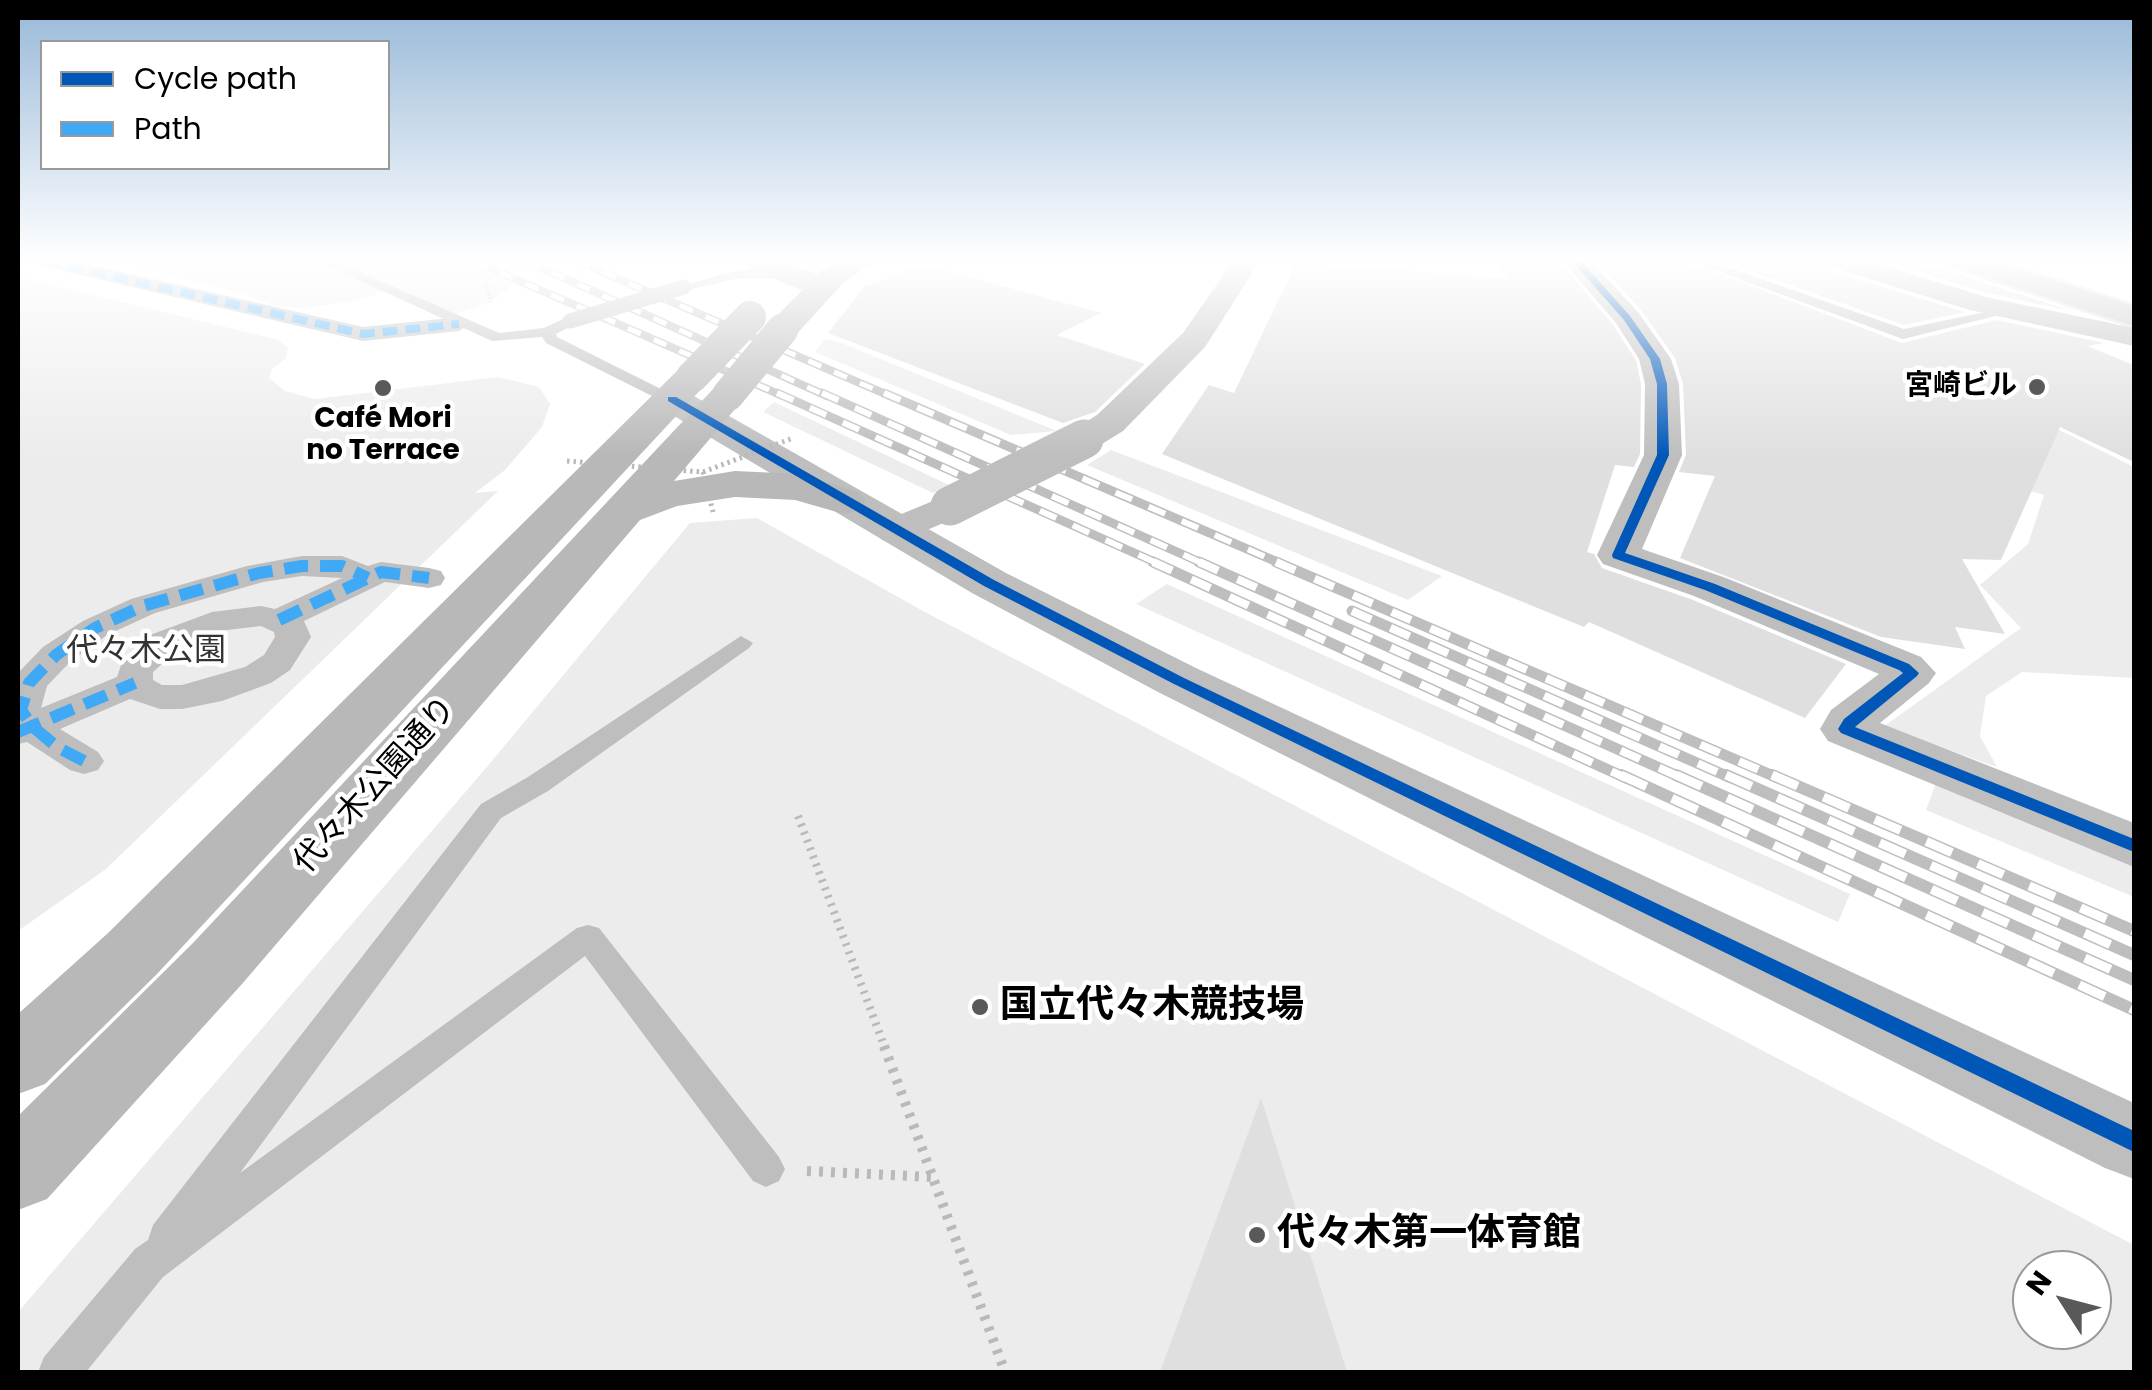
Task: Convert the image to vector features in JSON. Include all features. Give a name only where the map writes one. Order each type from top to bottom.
[{"type":"main road","points":[[700,398],[764,326]]},
{"type":"main road","name":"代々木公園通り","points":[[18,1172],[217,964],[619,515],[700,398]]},
{"type":"main road","name":"代々木公園通り","points":[[18,1061],[700,398]]},
{"type":"main road","points":[[619,515],[667,495],[735,484],[799,487],[844,501]]},
{"type":"street","points":[[328,326],[363,334],[441,326]]},
{"type":"street","points":[[924,519],[1110,423],[1203,326]]},
{"type":"street","points":[[1632,326],[1655,359],[1662,384],[1663,455],[1618,555],[1710,587],[1904,667],[1912,673],[1849,722],[1846,729],[2134,846]]},
{"type":"street","points":[[2080,326],[2134,337]]},
{"type":"street","points":[[700,398],[844,501],[924,519],[1179,681],[2134,1142]]},
{"type":"street","points":[[25,729],[22,710],[29,683],[56,655],[95,628],[144,606],[259,573],[302,566],[342,566],[368,578]]},
{"type":"street","points":[[279,620],[381,572],[430,578]]},
{"type":"street","points":[[238,617],[279,620],[290,627],[293,637],[288,649],[258,675],[234,686],[182,697],[144,692],[135,682],[135,670],[145,656],[186,631],[238,617]]},
{"type":"street","points":[[25,729],[135,682]]},
{"type":"street","points":[[25,729],[84,761]]},
{"type":"lane","points":[[464,326],[497,338],[547,332],[560,326]]},
{"type":"lane","points":[[1880,326],[1903,334],[1940,326]]},
{"type":"lane","points":[[547,332],[551,340],[700,398]]},
{"type":"lane","points":[[59,1372],[149,1262],[492,811],[538,784],[742,642]]},
{"type":"lane","points":[[149,1262],[588,937],[766,1169]]},
{"type":"path","points":[[567,461],[703,472],[793,438]]},
{"type":"path","points":[[703,472],[712,512]]},
{"type":"path","points":[[798,816],[1005,1372]]},
{"type":"path","points":[[766,1169],[932,1176]]},
{"type":"green space","name":"代々木公園","points":[[18,326],[220,326],[279,340],[288,347],[286,358],[272,369],[269,378],[285,391],[315,399],[498,377],[539,387],[550,404],[542,427],[505,470],[475,493],[498,491],[106,869],[18,931]]},
{"type":"green space","points":[[825,339],[1057,431],[1011,435],[815,352]]},
{"type":"green space","points":[[1967,384],[2134,467],[2134,678],[2022,672],[1986,696],[1980,736],[1997,767],[1883,727],[2021,628],[1980,585],[2028,544],[2044,495],[1979,476]]},
{"type":"green space","points":[[774,402],[951,486],[933,493],[763,412]]},
{"type":"green space","points":[[1111,450],[1442,576],[1408,600],[1087,465]]},
{"type":"green space","name":"国立代々木競技場","points":[[757,518],[923,611],[2134,1245],[2134,1372],[18,1372],[18,1312],[486,768],[690,523]]},
{"type":"green space","points":[[1167,584],[1850,894],[1838,922],[1136,604]]},
{"type":"green space","points":[[1939,775],[2134,858],[2134,897],[1926,810]]},
{"type":"building","points":[[834,326],[1075,326],[1057,335],[1145,364],[1095,412],[1063,423],[828,333]]},
{"type":"building","points":[[1266,326],[1614,326],[1636,360],[1641,384],[1640,454],[1634,467],[1615,465],[1587,552],[1594,554],[1602,568],[1693,600],[1846,664],[1805,718],[1589,622],[1584,627],[1162,454],[1209,385],[1234,393]]},
{"type":"building","points":[[1652,326],[1857,326],[1902,343],[1973,326],[2024,326],[2104,343],[2087,346],[2134,365],[2134,462],[2060,427],[2001,560],[1962,559],[2005,634],[1955,627],[1965,649],[1881,637],[1680,558],[1715,476],[1679,472],[1686,455],[1683,384],[1675,358]]},
{"type":"building","name":"代々木第一体育館","points":[[1261,1098],[1347,1372],[1160,1372]]},
{"type":"railway","points":[[622,326],[783,396]]},
{"type":"railway","points":[[671,326],[827,396]]},
{"type":"railway","points":[[727,326],[890,396]]},
{"type":"railway","points":[[777,393],[1159,564]]},
{"type":"railway","points":[[822,393],[1204,564]]},
{"type":"railway","points":[[884,393],[1282,564]]},
{"type":"railway","points":[[1153,562],[1626,778]]},
{"type":"railway","points":[[1199,562],[1682,778]]},
{"type":"railway","points":[[1276,562],[1778,778]]},
{"type":"railway","points":[[1352,611],[1731,778]]},
{"type":"railway","points":[[1621,775],[2134,1010]]},
{"type":"railway","points":[[1676,775],[2134,980]]},
{"type":"railway","points":[[1726,775],[2134,955]]},
{"type":"railway","points":[[1772,775],[2134,931]]},
{"type":"marked path","points":[[328,326],[363,334],[441,326]]},
{"type":"marked path","points":[[84,761],[57,747],[32,726],[21,710],[29,683],[56,655],[95,628],[143,606],[259,573],[302,566],[342,566],[368,578]]},
{"type":"marked path","points":[[279,620],[381,572],[429,578]]},
{"type":"marked path","points":[[18,732],[135,683]]},
{"type":"cycle path","points":[[1632,326],[1655,359],[1662,384],[1663,455],[1618,555],[1710,587],[1904,667],[1912,673],[1849,722],[1846,729],[2134,846]]},
{"type":"cycle path","points":[[672,399],[989,583],[1179,681],[2134,1142]]},
{"type":"place","name":"宮崎ビル","points":[[2037,387]]},
{"type":"place","name":"Café Mori no Terrace","points":[[383,388]]},
{"type":"place","name":"国立代々木競技場","points":[[980,1007]]},
{"type":"place","name":"代々木第一体育館","points":[[1257,1235]]}]
